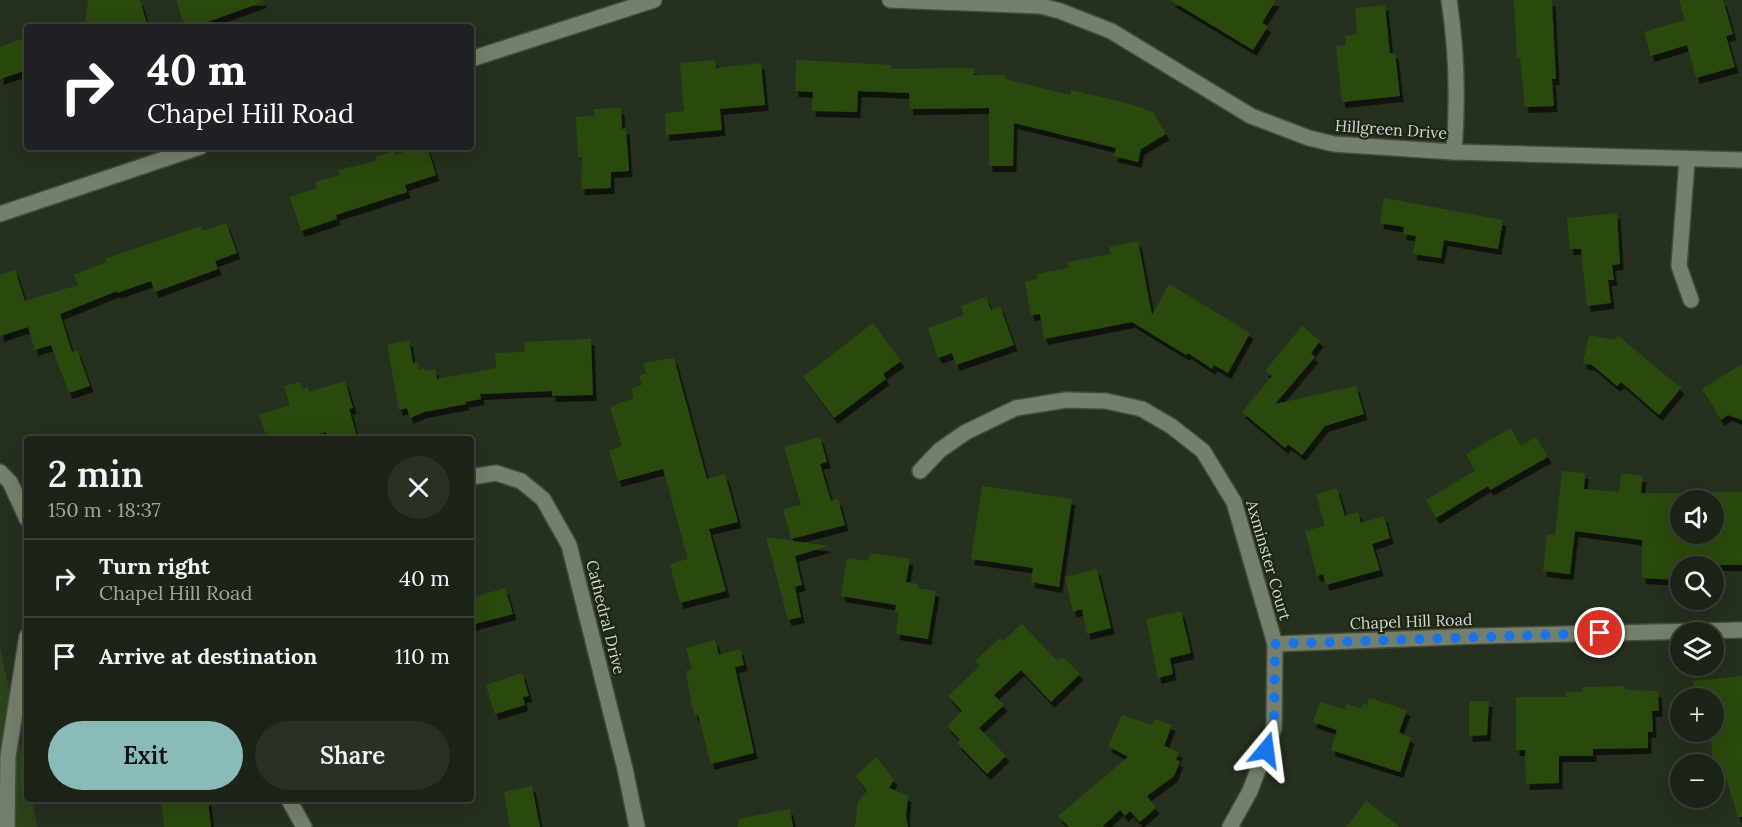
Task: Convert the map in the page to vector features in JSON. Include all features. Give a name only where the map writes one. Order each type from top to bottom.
[{"type":"street","points":[[474,58],[654,0]]},
{"type":"street","name":"Hillgreen Drive","points":[[890,0],[1041,6],[1060,11],[1111,31],[1236,109],[1309,138],[1334,144],[1454,152],[1742,160]]},
{"type":"street","points":[[1449,0],[1455,36],[1454,152]]},
{"type":"street","points":[[0,214],[191,150]]},
{"type":"street","points":[[1687,160],[1679,266],[1691,300]]},
{"type":"street","name":"Axminster Court","points":[[920,471],[940,450],[966,432],[1016,408],[1076,400],[1106,400],[1142,410],[1171,426],[1203,452],[1234,502],[1275,644]]},
{"type":"street","points":[[0,472],[10,482],[24,512]]},
{"type":"street","name":"Cathedral Drive","points":[[474,477],[496,473],[521,481],[543,499],[569,545],[626,769],[636,827]]},
{"type":"street","name":"Chapel Hill Road","points":[[1275,644],[1479,636],[1742,630]]},
{"type":"street","points":[[1230,827],[1250,792],[1274,729],[1275,644]]},
{"type":"street","points":[[7,827],[8,756],[24,655]]},
{"type":"street","points":[[290,802],[303,827]]},
{"type":"green space","points":[[0,647],[24,761],[24,802],[32,802],[37,827],[0,827]]},
{"type":"building","points":[[88,0],[140,0],[147,24],[85,24]]},
{"type":"building","points":[[176,0],[263,0],[263,2],[202,24],[184,24]]},
{"type":"building","points":[[1170,0],[1276,0],[1262,23],[1268,26],[1253,50]]},
{"type":"building","points":[[1514,0],[1552,0],[1556,79],[1552,79],[1554,106],[1525,107],[1520,58],[1517,59]]},
{"type":"building","points":[[1679,0],[1723,0],[1733,34],[1726,36],[1735,67],[1696,78],[1687,45],[1651,56],[1644,32],[1685,20]]},
{"type":"building","points":[[1385,5],[1390,53],[1395,53],[1400,96],[1342,102],[1336,46],[1346,45],[1345,36],[1357,34],[1355,8]]},
{"type":"building","points":[[24,38],[24,71],[0,79],[0,47]]},
{"type":"building","points":[[715,60],[716,68],[761,63],[765,105],[720,109],[722,130],[666,135],[665,113],[684,111],[680,63]]},
{"type":"building","points":[[796,60],[891,65],[891,69],[974,68],[974,75],[1005,75],[1005,79],[1070,95],[1071,90],[1130,104],[1153,112],[1166,134],[1141,149],[1138,162],[1114,156],[1116,148],[1014,123],[1013,166],[989,166],[989,108],[910,109],[909,93],[858,91],[857,112],[812,111],[813,92],[795,91]]},
{"type":"building","points":[[621,108],[622,129],[626,128],[629,171],[611,172],[611,188],[581,189],[582,157],[578,157],[576,117],[595,116],[594,109]]},
{"type":"building","points":[[412,150],[428,150],[436,175],[405,185],[407,192],[336,215],[337,219],[301,231],[290,197],[317,188],[315,182],[340,175],[338,170],[377,161],[375,157],[394,151],[395,155]]},
{"type":"building","points":[[1384,198],[1503,220],[1498,249],[1444,240],[1441,258],[1413,254],[1416,236],[1403,234],[1404,227],[1380,223]]},
{"type":"building","points":[[1617,213],[1620,264],[1612,265],[1614,280],[1608,280],[1611,303],[1587,306],[1581,249],[1570,249],[1567,218]]},
{"type":"building","points":[[226,223],[237,253],[215,261],[218,269],[155,292],[151,281],[117,293],[117,291],[60,314],[72,352],[77,350],[90,386],[69,393],[51,345],[35,350],[28,327],[0,336],[0,275],[15,270],[25,301],[78,285],[74,275],[106,262],[105,259],[201,226],[203,231]]},
{"type":"building","points":[[1138,241],[1152,315],[1169,284],[1250,333],[1228,373],[1214,365],[1212,369],[1132,322],[1044,339],[1040,314],[1031,315],[1025,282],[1037,279],[1036,274],[1069,268],[1068,262],[1111,254],[1109,247]]},
{"type":"building","points":[[986,297],[991,310],[1000,306],[1014,345],[956,365],[952,353],[938,358],[928,328],[964,315],[961,306]]},
{"type":"building","points":[[873,323],[901,361],[883,374],[886,379],[834,418],[803,377]]},
{"type":"building","points":[[1302,326],[1320,341],[1311,353],[1315,357],[1275,404],[1356,386],[1364,414],[1325,426],[1302,455],[1288,444],[1285,448],[1242,412],[1272,376],[1265,371]]},
{"type":"building","points":[[1589,335],[1615,340],[1618,336],[1681,388],[1659,415],[1621,382],[1617,386],[1592,365],[1583,363]]},
{"type":"building","points":[[591,339],[593,395],[552,396],[552,391],[480,394],[481,399],[424,412],[410,418],[407,408],[399,410],[387,345],[409,340],[413,363],[418,362],[419,369],[424,368],[424,371],[435,369],[437,379],[496,368],[495,353],[525,352],[524,342]]},
{"type":"building","points":[[674,358],[707,479],[725,474],[738,522],[709,529],[726,591],[680,603],[670,564],[688,559],[663,469],[618,481],[609,451],[622,446],[610,407],[634,398],[631,389],[642,385],[639,376],[646,373],[643,363]]},
{"type":"building","points":[[1742,364],[1742,420],[1728,415],[1721,420],[1702,389]]},
{"type":"building","points":[[345,381],[353,408],[349,409],[357,436],[328,436],[326,432],[314,436],[267,436],[259,415],[290,405],[284,386],[300,382],[302,389],[308,387],[309,392]]},
{"type":"building","points":[[1511,428],[1521,446],[1536,437],[1548,457],[1490,490],[1488,486],[1436,518],[1426,500],[1475,471],[1466,454]]},
{"type":"building","points":[[820,437],[827,462],[820,464],[831,501],[838,499],[845,525],[791,539],[783,509],[801,505],[784,447]]},
{"type":"building","points":[[1562,471],[1585,473],[1584,489],[1619,492],[1621,473],[1643,476],[1641,493],[1670,493],[1670,544],[1724,544],[1724,492],[1742,492],[1742,565],[1724,565],[1724,556],[1670,556],[1670,580],[1642,578],[1642,540],[1575,531],[1570,574],[1543,571],[1547,535],[1555,535]]},
{"type":"building","points":[[982,486],[1072,499],[1059,587],[1031,582],[1033,568],[971,559]]},
{"type":"building","points":[[1337,488],[1345,516],[1358,512],[1361,523],[1384,516],[1390,538],[1372,544],[1380,570],[1326,585],[1323,574],[1317,576],[1305,531],[1325,526],[1316,495]]},
{"type":"building","points":[[766,537],[829,546],[795,556],[802,585],[795,587],[801,617],[788,620]]},
{"type":"building","points":[[870,553],[910,559],[906,582],[918,584],[918,588],[936,591],[928,639],[896,634],[899,613],[895,612],[896,605],[841,596],[847,558],[868,561]]},
{"type":"building","points":[[1097,569],[1111,628],[1087,634],[1082,609],[1073,612],[1065,577]]},
{"type":"building","points":[[505,588],[513,614],[474,624],[474,597]]},
{"type":"building","points":[[1181,611],[1191,653],[1170,658],[1173,674],[1158,678],[1146,619]]},
{"type":"building","points":[[1022,624],[1056,660],[1064,658],[1080,674],[1051,702],[1021,670],[994,695],[1004,705],[979,728],[1006,756],[987,774],[957,743],[960,740],[947,726],[962,711],[948,696],[980,666],[975,661],[1000,638],[1003,641]]},
{"type":"building","points":[[715,640],[719,655],[740,649],[744,665],[735,667],[754,753],[711,764],[698,715],[695,716],[691,701],[686,671],[692,670],[686,648]]},
{"type":"building","points":[[522,673],[529,696],[523,697],[525,705],[495,714],[486,685]]},
{"type":"building","points":[[1742,676],[1742,817],[1738,817],[1724,771],[1724,754],[1712,754],[1711,742],[1724,742],[1724,688],[1694,688],[1693,681]]},
{"type":"building","points":[[1625,686],[1625,690],[1658,691],[1659,711],[1652,711],[1653,732],[1648,732],[1648,748],[1593,749],[1593,756],[1559,756],[1559,783],[1526,784],[1525,750],[1516,750],[1516,697],[1566,697],[1566,692],[1583,692],[1583,687]]},
{"type":"building","points":[[1369,698],[1407,710],[1399,732],[1411,738],[1400,772],[1331,750],[1337,730],[1313,722],[1320,702],[1345,710],[1347,704],[1361,709],[1363,704],[1367,705]]},
{"type":"building","points":[[1469,701],[1489,701],[1487,735],[1469,736]]},
{"type":"building","points":[[1122,715],[1152,725],[1155,719],[1172,725],[1164,746],[1179,752],[1176,760],[1180,761],[1174,776],[1147,796],[1156,808],[1140,822],[1130,811],[1125,816],[1120,810],[1102,827],[1069,827],[1058,816],[1128,757],[1108,746]]},
{"type":"building","points":[[876,757],[894,780],[889,788],[908,796],[906,816],[908,827],[855,827],[858,802],[867,791],[856,776]]},
{"type":"building","points":[[532,786],[540,827],[510,827],[504,792]]},
{"type":"building","points":[[1366,801],[1400,827],[1346,827]]},
{"type":"building","points":[[161,802],[208,802],[211,827],[164,827]]},
{"type":"building","points":[[790,809],[793,827],[738,827],[738,819]]},
{"type":"route","points":[[1266,750],[1274,729],[1275,644],[1600,633]]}]
